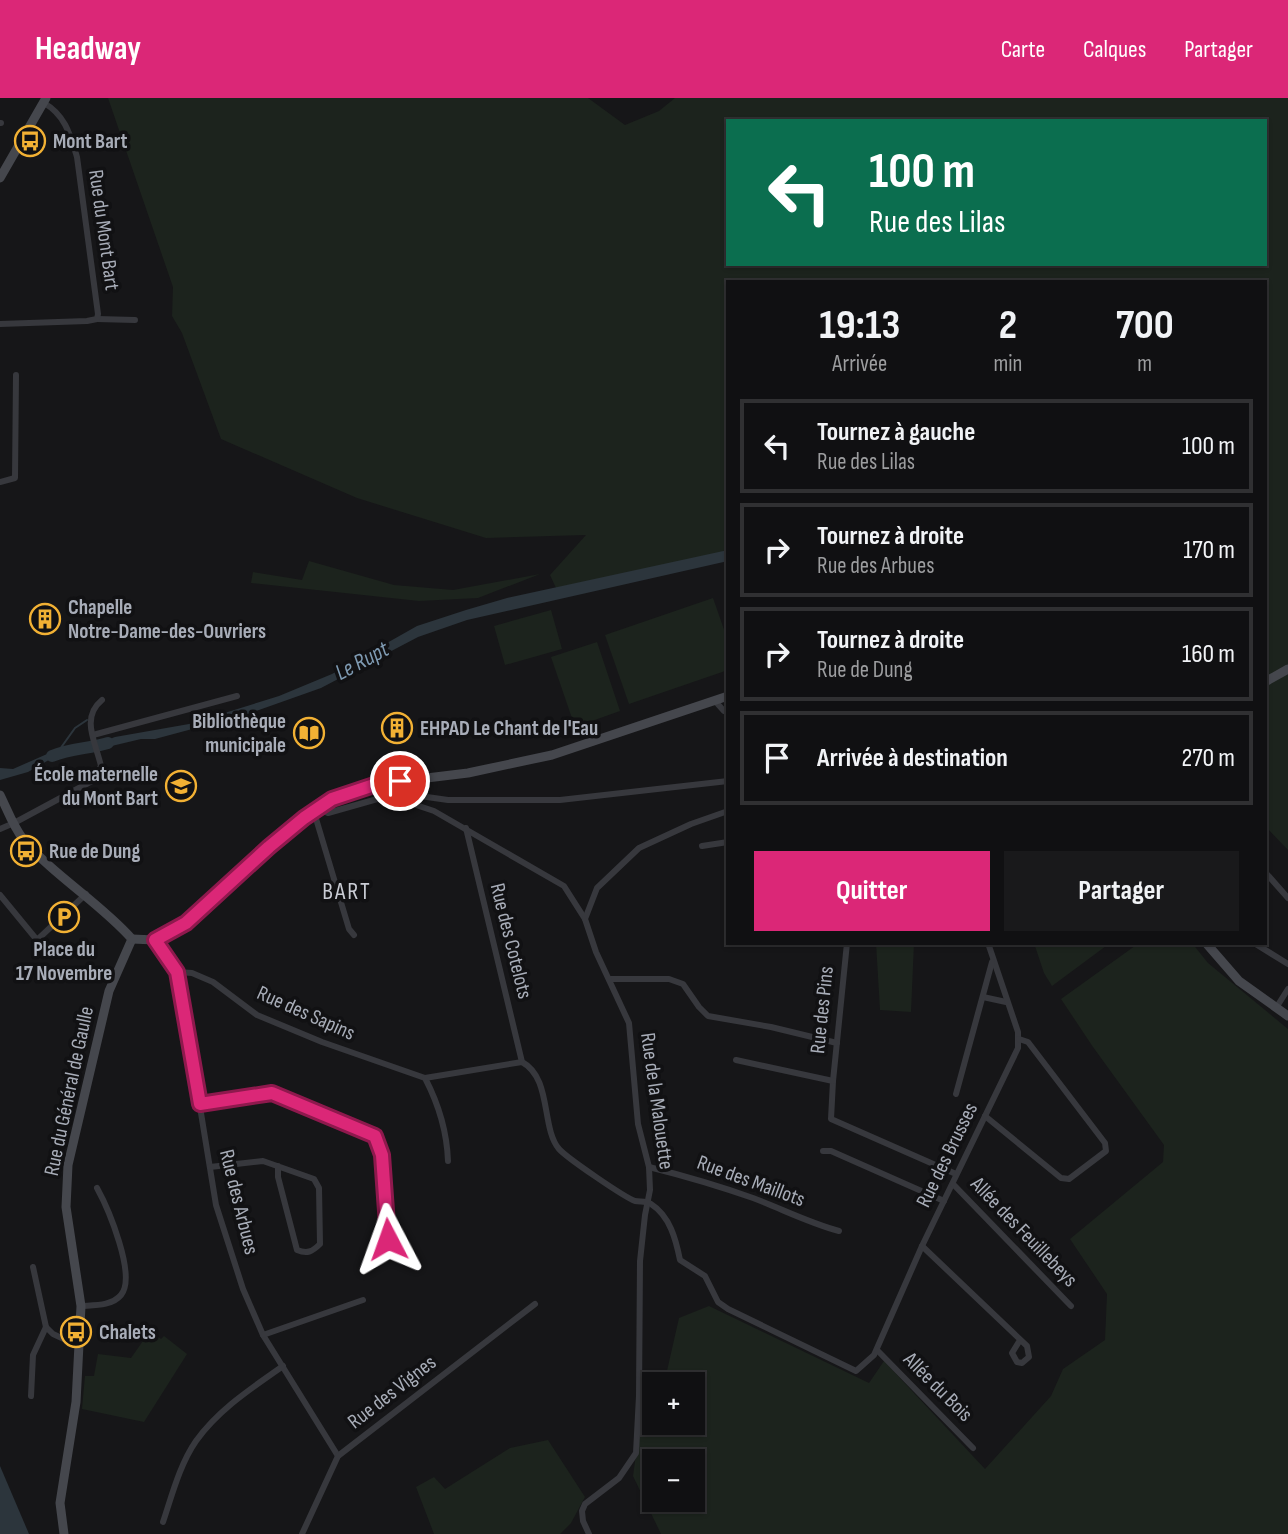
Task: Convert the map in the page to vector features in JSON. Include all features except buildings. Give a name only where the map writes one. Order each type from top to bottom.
[{"type":"main road","points":[[0,178],[45,100]]},
{"type":"main road","points":[[1267,681],[1288,668]]},
{"type":"main road","points":[[0,795],[21,836],[38,855],[86,894],[132,939],[155,940],[186,923],[269,847],[332,799],[377,784],[467,773],[552,755],[726,697]]},
{"type":"main road","name":"Rue du Général de Gaulle","points":[[64,1534],[60,1503],[76,1402],[81,1306],[66,1207],[68,1165],[109,991],[132,939]]},
{"type":"main road","points":[[1208,945],[1239,981],[1288,1016]]},
{"type":"street","name":"Rue du Mont Bart","points":[[0,324],[97,319],[77,157],[63,119],[45,100]]},
{"type":"street","points":[[97,319],[135,320]]},
{"type":"street","points":[[0,482],[15,478],[16,375]]},
{"type":"street","points":[[94,738],[135,722],[237,696]]},
{"type":"street","points":[[0,829],[92,780],[101,766],[90,717],[102,701]]},
{"type":"street","points":[[715,701],[726,712]]},
{"type":"street","points":[[317,810],[328,813],[395,794],[448,800],[560,800],[726,782]]},
{"type":"street","name":"Rue de la Malouette","points":[[395,794],[398,799],[434,811],[466,828],[564,886],[585,919],[596,952],[629,1023],[638,1124],[649,1167],[648,1203],[640,1261],[636,1453],[619,1478],[585,1504],[582,1511],[583,1521],[589,1534]]},
{"type":"street","points":[[317,810],[349,929],[354,936]]},
{"type":"street","points":[[585,919],[597,888],[639,848],[691,824],[726,812]]},
{"type":"street","name":"Rue des Cotelots","points":[[466,828],[522,1062]]},
{"type":"street","points":[[702,846],[726,842]]},
{"type":"street","points":[[1267,874],[1288,898]]},
{"type":"street","points":[[0,895],[37,940],[86,894]]},
{"type":"street","name":"Rue des Arbues","points":[[155,940],[177,972],[216,1205],[243,1289],[262,1335],[338,1456]]},
{"type":"street","name":"Rue des Pins","points":[[847,945],[831,1119],[956,1174]]},
{"type":"street","points":[[985,1116],[1060,1178],[1069,1179],[1106,1151],[1105,1143],[1028,1042],[1019,1039],[989,945]]},
{"type":"street","points":[[1257,945],[1288,964]]},
{"type":"street","points":[[956,1094],[993,960]]},
{"type":"street","name":"Rue des Sapins","points":[[177,972],[192,973],[213,982],[257,1015],[322,1042],[425,1078],[522,1062]]},
{"type":"street","points":[[609,979],[669,979],[683,984],[708,1016],[771,1027],[836,1043]]},
{"type":"street","points":[[1276,1008],[1288,989]]},
{"type":"street","points":[[983,997],[1006,1002]]},
{"type":"street","name":"Rue des Brusses","points":[[648,1203],[661,1212],[676,1237],[680,1260],[705,1276],[718,1302],[856,1371],[877,1350],[922,1246],[1018,1048],[1019,1039]]},
{"type":"street","points":[[736,1060],[833,1081]]},
{"type":"street","points":[[522,1062],[533,1068],[542,1091],[556,1146],[566,1156],[634,1200],[648,1203]]},
{"type":"street","points":[[425,1078],[447,1138],[448,1161]]},
{"type":"street","points":[[200,1104],[272,1093],[375,1136],[382,1155],[388,1239]]},
{"type":"street","points":[[823,1151],[831,1151],[944,1201]]},
{"type":"street","points":[[211,1167],[263,1161],[278,1166],[314,1178],[319,1188],[320,1244],[314,1251],[305,1254],[297,1250],[278,1177],[278,1166]]},
{"type":"street","name":"Rue des Maillots","points":[[649,1167],[743,1194],[839,1231]]},
{"type":"street","name":"Allée des Feuillebeys","points":[[953,1184],[1071,1306]]},
{"type":"street","points":[[81,1306],[107,1304],[120,1297],[127,1285],[125,1266],[108,1207],[97,1188]]},
{"type":"street","points":[[922,1246],[1020,1340]]},
{"type":"street","points":[[33,1267],[46,1326],[53,1334],[79,1346]]},
{"type":"street","points":[[262,1335],[363,1300]]},
{"type":"street","name":"Rue des Vignes","points":[[302,1534],[338,1456],[535,1304]]},
{"type":"street","points":[[32,1396],[33,1355],[46,1326]]},
{"type":"street","name":"Allée du Bois","points":[[877,1350],[973,1448]]},
{"type":"street","points":[[163,1522],[179,1474],[196,1441],[236,1398],[283,1366]]},
{"type":"shaded area","points":[[108,98],[588,98],[625,125],[659,111],[675,98],[1288,98],[1288,850],[1267,828],[1267,280],[726,280],[726,551],[556,588],[550,575],[586,535],[486,538],[357,498],[221,439],[182,333],[172,316],[173,287]]},
{"type":"shaded area","points":[[309,561],[394,585],[453,590],[540,574],[478,598],[419,601],[251,583],[253,572],[302,580]]},
{"type":"shaded area","points":[[713,598],[726,635],[726,671],[629,704],[605,635]]},
{"type":"shaded area","points":[[551,610],[562,649],[505,665],[494,626]]},
{"type":"shaded area","points":[[597,642],[620,711],[575,727],[551,657]]},
{"type":"shaded area","points":[[876,945],[914,945],[911,1012],[880,1010]]},
{"type":"shaded area","points":[[1035,945],[1107,945],[1052,986],[1044,973]]},
{"type":"shaded area","points":[[1136,945],[1194,945],[1208,963],[1288,1029],[1288,1534],[661,1534],[650,1512],[705,1512],[705,1449],[642,1449],[642,1495],[633,1476],[642,1412],[642,1435],[705,1435],[705,1372],[667,1372],[679,1318],[709,1306],[869,1383],[884,1361],[985,1469],[1051,1396],[1063,1369],[1105,1340],[1107,1294],[1070,1239],[1163,1162],[1164,1145],[1061,999]]},
{"type":"shaded area","points":[[150,1331],[161,1339],[164,1336],[187,1354],[144,1422],[82,1409],[85,1376],[94,1376],[98,1354],[131,1358]]},
{"type":"shaded area","points":[[548,1440],[585,1497],[571,1523],[560,1534],[434,1534],[416,1487],[434,1477],[445,1489],[510,1448]]},
{"type":"water","points":[[726,550],[726,561],[467,620],[418,637],[321,688],[248,714],[155,739],[141,739],[99,749],[99,743],[115,737],[189,724],[279,696],[332,674],[417,626],[507,598]]},
{"type":"water","points":[[63,747],[66,754],[54,757],[28,772],[0,780],[0,768],[13,769]]},
{"type":"water","points":[[0,1466],[29,1534],[0,1534]]},
{"type":"waterway","points":[[60,749],[75,728],[87,720]]},
{"type":"waterway","name":"Le Rupt","points":[[52,756],[108,743]]},
{"type":"place","name":"Mont Bart","points":[[30,141]]},
{"type":"place","name":"Chapelle Notre-Dame-des-Ouvriers","points":[[45,619]]},
{"type":"place","name":"EHPAD Le Chant de l'Eau","points":[[397,728]]},
{"type":"place","name":"Bibliothèque municipale","points":[[309,733]]},
{"type":"place","name":"École maternelle du Mont Bart","points":[[181,786]]},
{"type":"place","name":"Rue de Dung","points":[[26,851]]},
{"type":"place","name":"Place du 17 Novembre","points":[[64,917]]},
{"type":"place","name":"Chalets","points":[[76,1332]]},
{"type":"district","name":"BART","points":[[347,891]]},
{"type":"route","points":[[388,1239],[382,1155],[375,1136],[272,1093],[200,1104],[177,972],[155,940],[186,923],[269,847],[332,799],[377,784],[400,781]]}]
